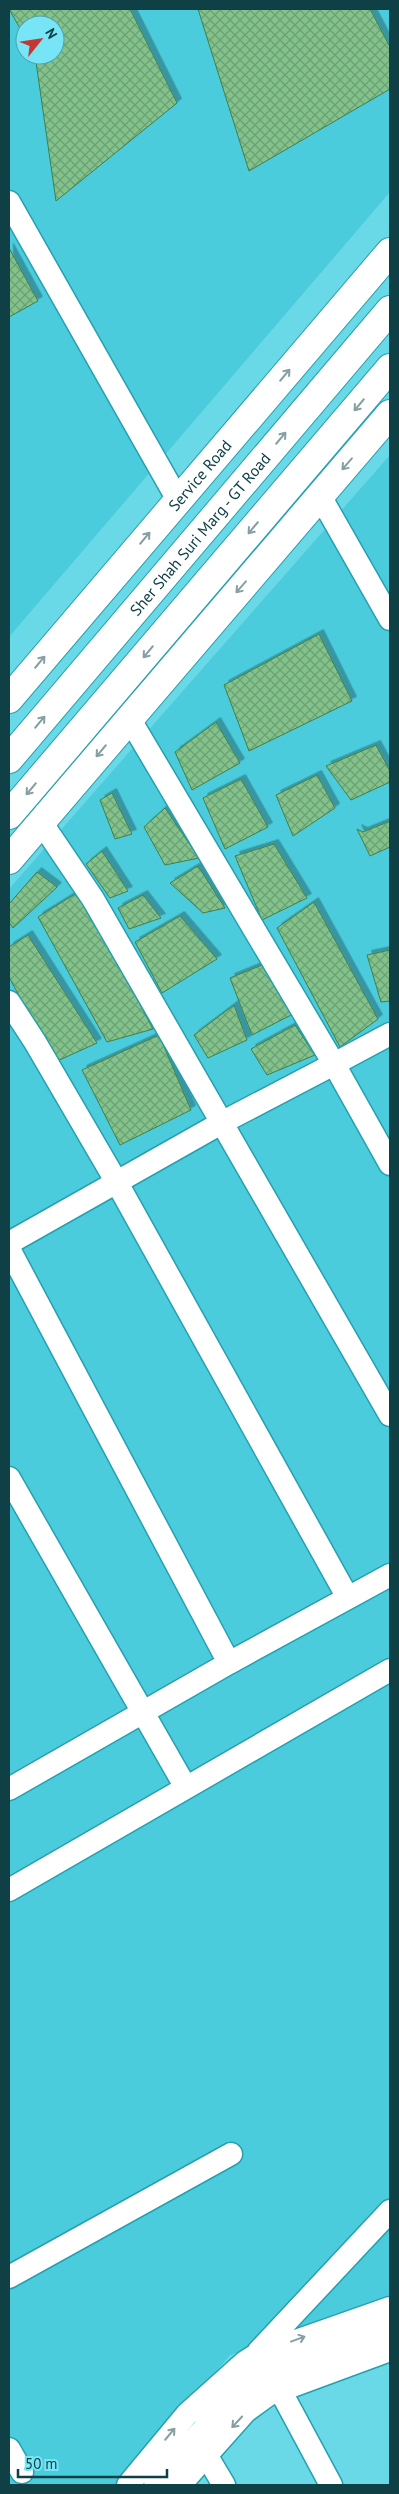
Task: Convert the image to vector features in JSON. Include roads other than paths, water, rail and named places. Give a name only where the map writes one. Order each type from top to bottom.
[{"type":"main road","name":"Service Road","points":[[9,699],[390,252]]},
{"type":"main road","name":"Sher Shah Suri Marg - GT Road","points":[[9,759],[390,310]]},
{"type":"main road","points":[[9,815],[390,368]]},
{"type":"main road","points":[[9,860],[128,718],[390,414]]},
{"type":"street","points":[[9,202],[178,500]]},
{"type":"street","points":[[320,496],[390,618]]},
{"type":"street","points":[[128,718],[334,1064],[390,1164]]},
{"type":"street","points":[[41,822],[93,899],[390,1415]]},
{"type":"street","points":[[9,1002],[35,1042],[116,1181],[348,1598]]},
{"type":"street","points":[[9,1244],[116,1181],[223,1122],[390,1034]]},
{"type":"street","points":[[9,1249],[229,1663]]},
{"type":"street","points":[[9,1478],[142,1714],[185,1786]]},
{"type":"street","points":[[9,1789],[229,1663],[390,1575]]},
{"type":"street","points":[[9,1890],[185,1786],[390,1670]]},
{"type":"street","points":[[9,2277],[231,2154]]},
{"type":"street","points":[[155,2485],[246,2411],[261,2376],[390,2211]]},
{"type":"street","points":[[128,2485],[187,2414],[390,2308]]},
{"type":"street","points":[[261,2376],[390,2329]]},
{"type":"street","points":[[261,2376],[390,2350]]},
{"type":"street","points":[[261,2376],[331,2485]]},
{"type":"street","points":[[180,2485],[201,2446]]},
{"type":"street","points":[[201,2446],[224,2485]]},
{"type":"street","points":[[9,2449],[22,2472]]}]
